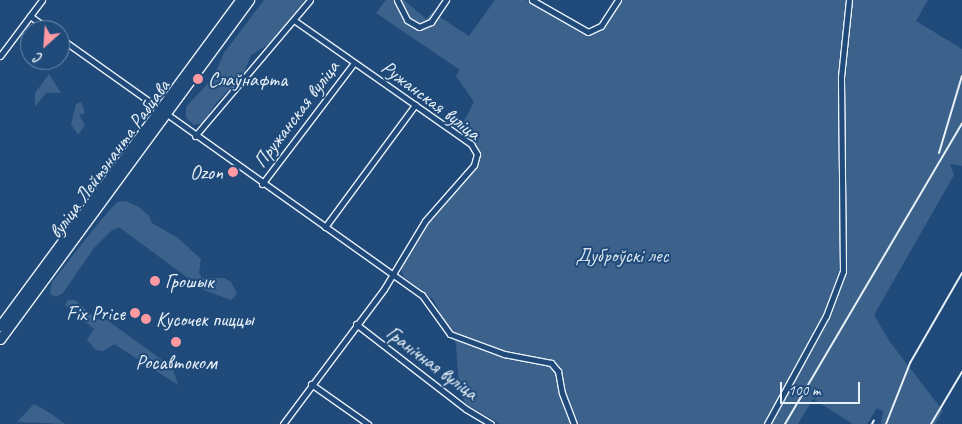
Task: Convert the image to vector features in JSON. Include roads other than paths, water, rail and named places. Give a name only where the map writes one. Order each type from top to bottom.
[{"type":"highway","name":"вуліца Лейтэнанта Рабцава","points":[[0,326],[40,276],[240,0]]},
{"type":"highway","name":"вуліца Лейтэнанта Рабцава","points":[[160,112],[249,0]]},
{"type":"highway","name":"вуліца Лейтэнанта Рабцава","points":[[0,339],[40,276]]},
{"type":"street","points":[[0,56],[42,0]]},
{"type":"street","points":[[195,136],[310,0]]},
{"type":"street","points":[[397,0],[407,20],[419,27],[431,22],[446,0]]},
{"type":"street","points":[[532,0],[580,30],[591,32],[601,26],[618,0]]},
{"type":"street","points":[[767,424],[826,316],[840,283],[845,246],[842,67],[849,0]]},
{"type":"street","points":[[30,16],[35,20]]},
{"type":"street","name":"Ружанская вуліца","points":[[294,20],[474,147],[477,158],[425,221],[393,274]]},
{"type":"street","points":[[70,45],[160,112],[422,295],[450,334],[504,354],[551,363],[558,371],[562,393],[574,424]]},
{"type":"street","name":"Пружанская вуліца","points":[[262,184],[354,63]]},
{"type":"street","points":[[325,227],[416,105]]},
{"type":"street","points":[[283,424],[393,274]]},
{"type":"street","name":"Гранічная вуліца","points":[[356,324],[466,409],[491,424]]},
{"type":"street","points":[[311,384],[368,424]]},
{"type":"railway","points":[[939,153],[962,76]]},
{"type":"railway","points":[[785,424],[962,123]]},
{"type":"railway","points":[[886,424],[910,363],[962,273]]},
{"type":"railway","points":[[931,424],[962,372]]},
{"type":"railway","points":[[872,424],[874,420]]},
{"type":"place","name":"Слаўнафта","points":[[198,79]]},
{"type":"place","name":"Ozon","points":[[233,172]]},
{"type":"place","name":"Грошык","points":[[155,281]]},
{"type":"place","name":"Fix Price","points":[[135,313]]},
{"type":"place","name":"Кусочек пиццы","points":[[146,319]]},
{"type":"place","name":"Росавтоком","points":[[176,342]]},
{"type":"park label","name":"Дуброўскі лес","points":[[622,255]]}]
